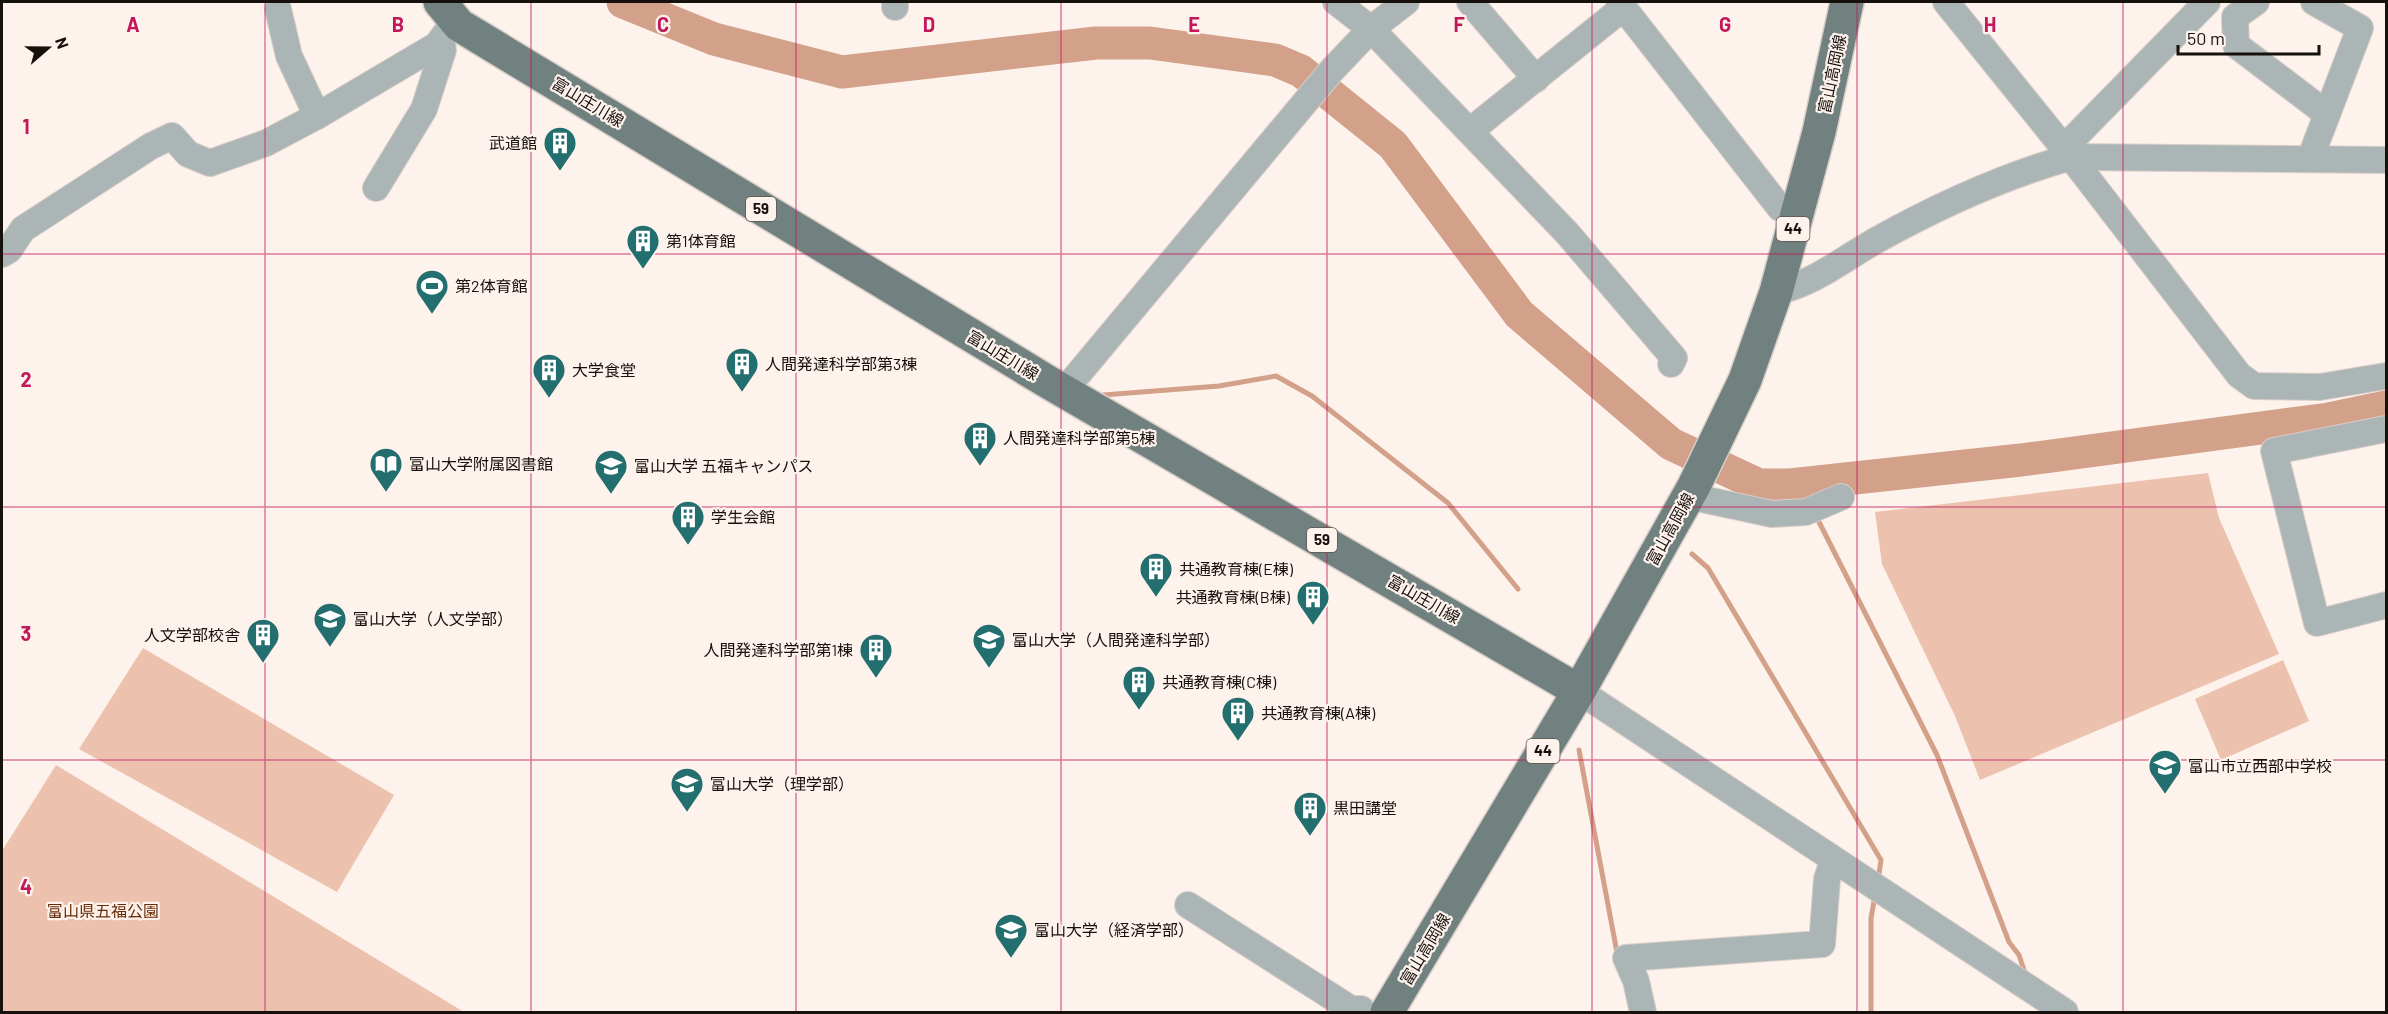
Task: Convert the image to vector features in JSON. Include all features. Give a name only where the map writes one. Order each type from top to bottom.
[{"type":"main road","name":"富山高岡線","points":[[1374,1011],[1579,691],[1713,449],[1745,380],[1776,292],[1819,132],[1847,2]]},
{"type":"main road","name":"富山庄川線","points":[[447,22],[1064,391],[1579,691]]},
{"type":"street","points":[[1336,2],[1371,29],[1567,233],[1674,358],[1671,364]]},
{"type":"street","points":[[1064,391],[1332,70],[1371,29],[1406,2]]},
{"type":"street","points":[[1470,2],[1536,79]]},
{"type":"street","points":[[1946,2],[2067,153],[2239,375],[2254,386],[2320,387],[2386,376]]},
{"type":"street","points":[[2067,153],[2208,2]]},
{"type":"street","points":[[2214,2],[2235,17]]},
{"type":"street","points":[[2235,17],[2256,2]]},
{"type":"street","points":[[2310,159],[2360,27],[2314,2]]},
{"type":"street","points":[[1470,130],[1536,79],[1622,4],[1780,208],[1796,216]]},
{"type":"street","points":[[278,9],[290,56],[317,117]]},
{"type":"street","points":[[2235,17],[2236,45],[2327,114]]},
{"type":"street","points":[[2,254],[9,250],[23,229],[151,146],[172,136],[188,154],[210,163],[266,143],[317,117],[437,45],[447,22]]},
{"type":"street","points":[[376,188],[424,109],[443,50],[447,22]]},
{"type":"street","points":[[1776,292],[1795,288],[1823,275],[1876,240],[2021,171],[2067,153],[2386,160]]},
{"type":"street","points":[[2386,429],[2274,451],[2317,623],[2386,605]]},
{"type":"street","points":[[1691,491],[1773,514],[1811,510],[1841,497]]},
{"type":"street","points":[[1579,691],[2019,983],[2052,1010]]},
{"type":"street","points":[[1643,1012],[1636,981],[1626,958],[1822,944],[1827,879],[1833,861]]},
{"type":"street","points":[[1188,904],[1352,1008],[1374,1011]]},
{"type":"green space","points":[[2208,473],[2219,518],[2279,654],[1980,780],[1955,716],[1882,564],[1875,512]]},
{"type":"green space","points":[[143,648],[394,795],[337,892],[79,749]]},
{"type":"green space","points":[[2283,660],[2309,721],[2221,760],[2195,699]]},
{"type":"green space","name":"富山県五福公園","points":[[56,765],[464,1012],[2,1012],[2,851]]},
{"type":"waterway","points":[[623,2],[714,39],[842,72],[1096,43],[1150,43],[1275,60],[1301,71],[1393,145],[1519,314],[1671,444],[1759,485],[1790,485],[2021,460],[2329,419],[2386,407]]},
{"type":"waterway","points":[[1103,395],[1219,386],[1276,376],[1312,396],[1448,503],[1518,589]]},
{"type":"waterway","points":[[1790,485],[1806,504]]},
{"type":"waterway","points":[[1816,516],[1937,755],[2009,942],[2019,955],[2026,976]]},
{"type":"waterway","points":[[1692,554],[1708,568],[1881,860],[1878,881]]},
{"type":"waterway","points":[[1579,750],[1618,958]]},
{"type":"waterway","points":[[1871,1012],[1871,918],[1875,896]]},
{"type":"place","name":"武道館","points":[[560,172]]},
{"type":"place","name":"第1体育館","points":[[643,270]]},
{"type":"place","name":"第2体育館","points":[[432,315]]},
{"type":"place","name":"人間発達科学部第3棟","points":[[742,393]]},
{"type":"place","name":"大学食堂","points":[[549,399]]},
{"type":"place","name":"人間発達科学部第5棟","points":[[980,467]]},
{"type":"place","name":"富山大学附属図書館","points":[[386,493]]},
{"type":"place","name":"富山大学 五福キャンパス","points":[[611,495]]},
{"type":"place","name":"学生会館","points":[[688,546]]},
{"type":"place","name":"共通教育棟(E棟)","points":[[1156,598]]},
{"type":"place","name":"共通教育棟(B棟)","points":[[1313,626]]},
{"type":"place","name":"富山大学（人文学部）","points":[[330,648]]},
{"type":"place","name":"人文学部校舎","points":[[263,664]]},
{"type":"place","name":"富山大学（人間発達科学部）","points":[[989,669]]},
{"type":"place","name":"人間発達科学部第1棟","points":[[876,679]]},
{"type":"place","name":"共通教育棟(C棟)","points":[[1139,711]]},
{"type":"place","name":"共通教育棟(A棟)","points":[[1238,742]]},
{"type":"place","name":"富山市立西部中学校","points":[[2165,795]]},
{"type":"place","name":"富山大学（理学部）","points":[[687,813]]},
{"type":"place","name":"黒田講堂","points":[[1310,837]]},
{"type":"place","name":"富山大学（経済学部）","points":[[1011,959]]}]
